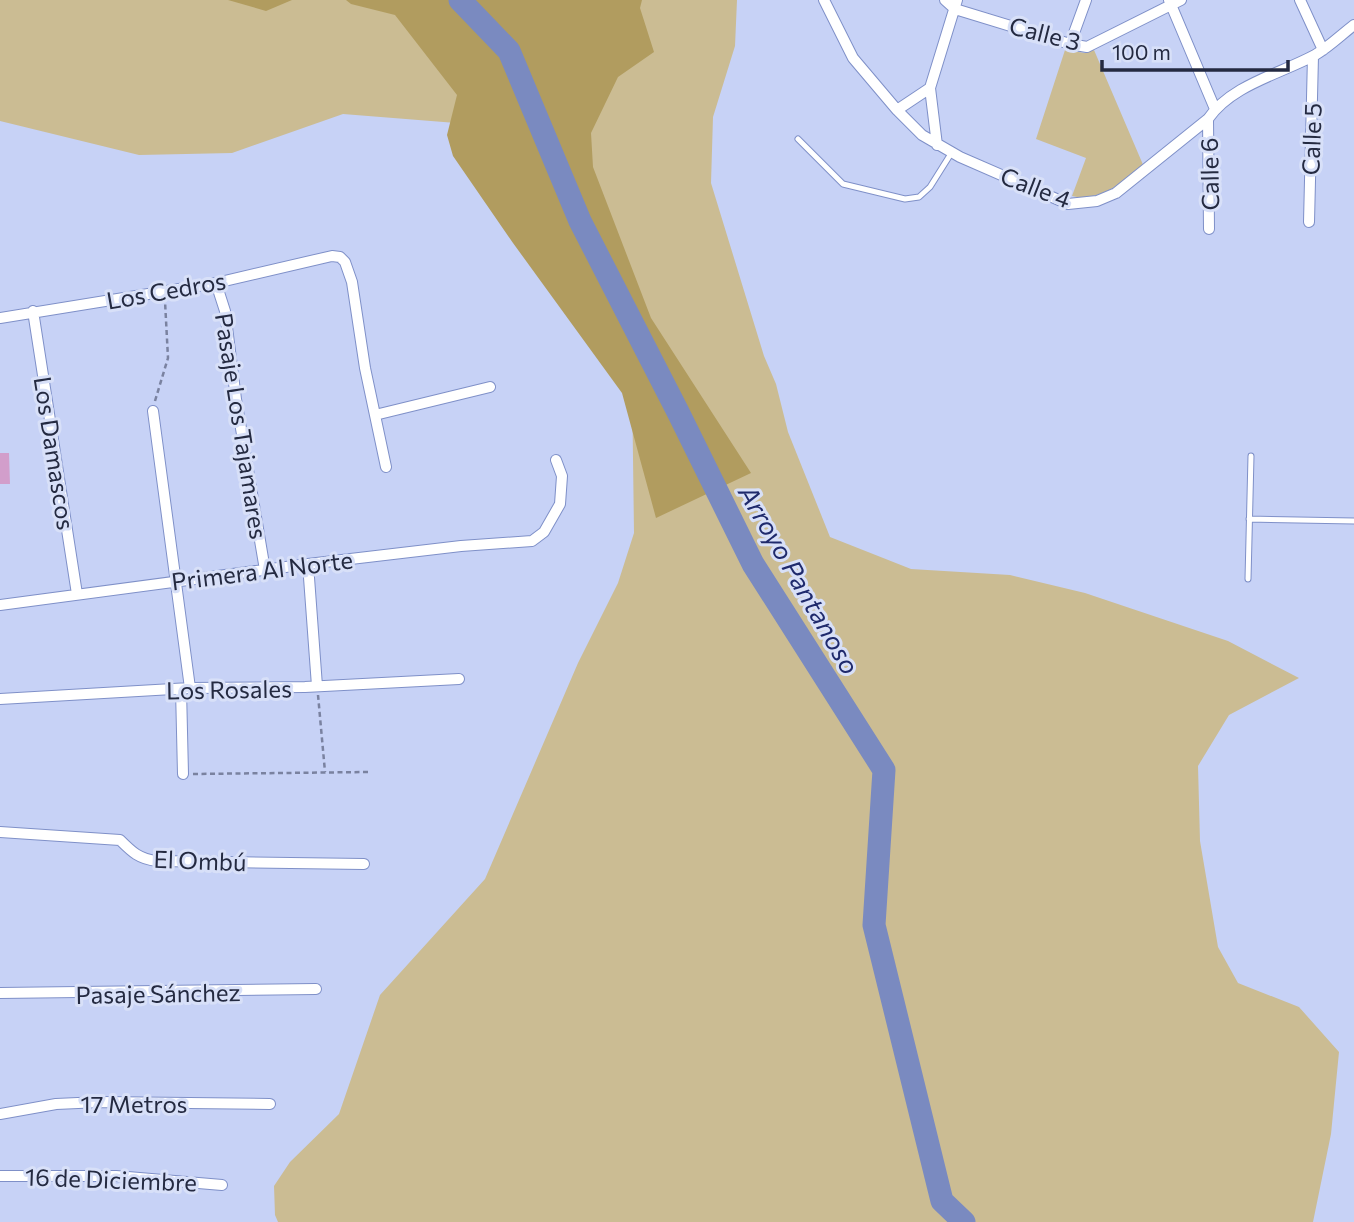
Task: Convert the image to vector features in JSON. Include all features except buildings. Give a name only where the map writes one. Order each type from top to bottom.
[{"type":"street","name":"Calle 4","points":[[824,0],[853,58],[922,135],[937,145],[1068,204],[1082,204],[1116,193],[1208,119],[1215,109],[1231,96],[1318,53],[1353,27]]},
{"type":"street","name":"Calle 3","points":[[945,0],[1070,44],[1087,47],[1174,1]]},
{"type":"street","points":[[1070,44],[1086,0]]},
{"type":"street","name":"Calle 5","points":[[1300,0],[1318,53],[1309,222]]},
{"type":"street","name":"Calle 6","points":[[1174,1],[1215,109]]},
{"type":"street","points":[[937,145],[930,88],[956,4]]},
{"type":"street","points":[[897,110],[930,88]]},
{"type":"street","name":"Calle 6","points":[[1208,119],[1209,229]]},
{"type":"street","name":"Los Cedros","points":[[0,318],[216,283],[332,256],[340,257],[345,262],[352,282],[375,415]]},
{"type":"street","name":"Pasaje Los Tajamares","points":[[216,283],[225,311],[236,399],[265,570]]},
{"type":"street","name":"Los Damascos","points":[[33,311],[77,594]]},
{"type":"street","points":[[386,467],[375,415],[490,387]]},
{"type":"street","points":[[152,411],[176,581],[185,688],[183,774]]},
{"type":"street","name":"Primera Al Norte","points":[[0,605],[308,564],[461,546],[525,543],[538,538],[544,532],[560,505],[562,476],[556,460]]},
{"type":"street","points":[[308,564],[317,685]]},
{"type":"street","name":"Los Rosales","points":[[0,699],[185,688],[458,679]]},
{"type":"street","name":"El Ombú","points":[[0,832],[120,840],[144,860],[364,864]]},
{"type":"street","name":"Pasaje Sánchez","points":[[0,993],[316,989]]},
{"type":"street","name":"17 Metros","points":[[0,1114],[56,1104],[100,1102],[270,1104]]},
{"type":"street","name":"16 de Diciembre","points":[[0,1176],[116,1176],[222,1185]]},
{"type":"lane","points":[[799,139],[843,184],[905,199],[919,197],[930,187],[952,152]]},
{"type":"lane","points":[[1248,579],[1251,456]]},
{"type":"lane","points":[[1250,519],[1354,521]]},
{"type":"path","points":[[152,411],[168,358],[164,291]]},
{"type":"path","points":[[317,685],[325,772]]},
{"type":"path","points":[[183,774],[370,772]]},
{"type":"shaded area","points":[[0,0],[737,0],[735,46],[713,117],[711,183],[764,356],[776,384],[788,432],[830,537],[911,569],[1010,575],[1085,593],[1228,641],[1299,678],[1229,715],[1198,766],[1200,841],[1218,947],[1238,983],[1299,1007],[1339,1052],[1331,1134],[1313,1222],[278,1222],[275,1215],[274,1186],[290,1162],[339,1114],[380,995],[485,879],[578,663],[618,583],[634,533],[632,382],[456,123],[343,114],[232,153],[139,155],[0,121]]},
{"type":"shaded area","points":[[228,0],[292,0],[266,11]]},
{"type":"shaded area","points":[[346,0],[642,0],[640,8],[654,52],[618,77],[591,133],[593,167],[651,318],[751,473],[656,518],[622,393],[453,156],[447,135],[457,95],[395,15],[351,4]]},
{"type":"shaded area","points":[[1065,50],[1085,53],[1094,50],[1144,167],[1101,194],[1072,196],[1086,158],[1036,139]]},
{"type":"waterway","name":"Arroyo Pantanoso","points":[[460,0],[509,51],[580,221],[753,564],[884,770],[874,925],[942,1201],[964,1222]]}]
